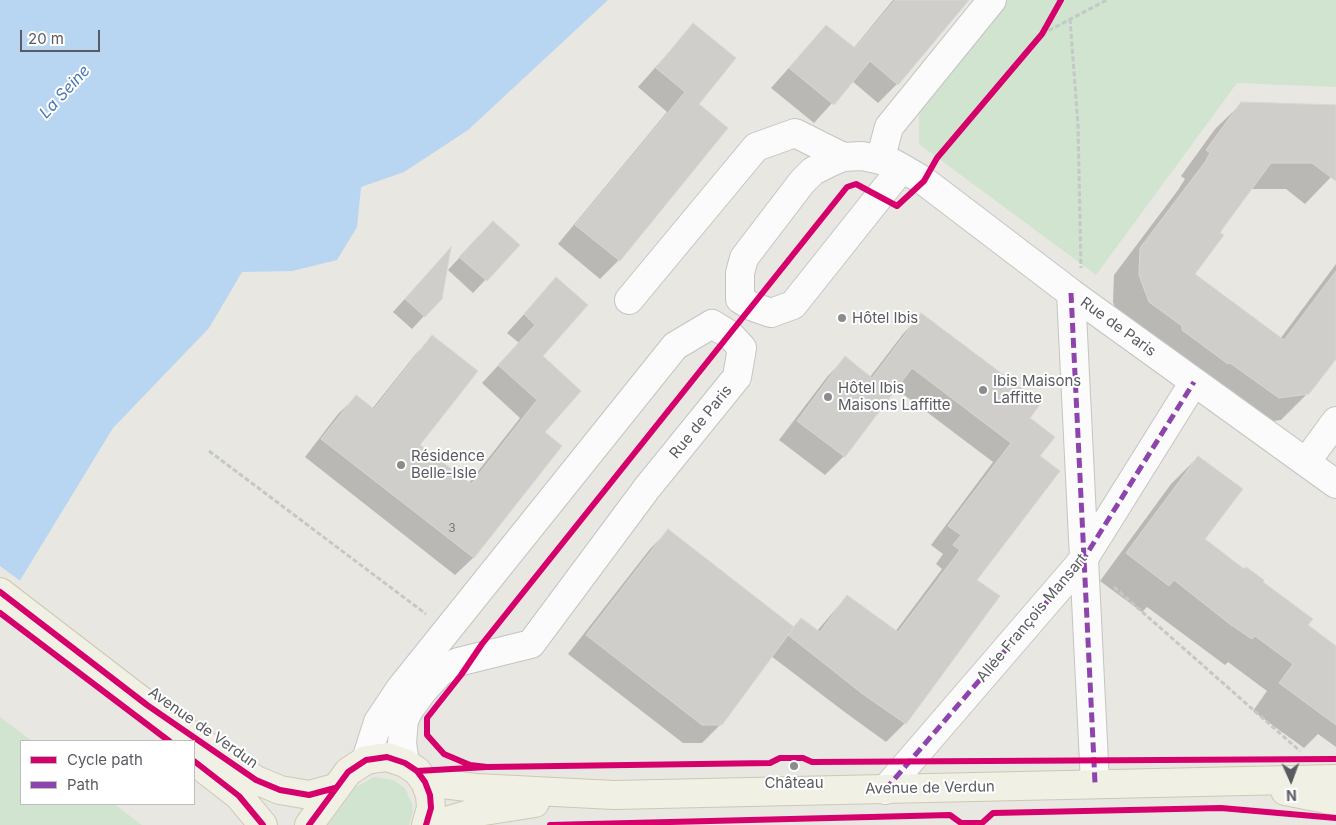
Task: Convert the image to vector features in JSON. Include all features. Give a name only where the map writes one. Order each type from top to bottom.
[{"type":"main road","points":[[0,592],[65,650]]},
{"type":"main road","points":[[0,612],[65,650]]},
{"type":"main road","name":"Avenue de Verdun","points":[[65,650],[168,740]]},
{"type":"main road","name":"Avenue de Verdun","points":[[65,650],[256,780],[280,790],[309,795],[335,788]]},
{"type":"main road","points":[[309,825],[348,772],[366,760],[387,758],[405,763],[416,771],[425,782],[430,795],[431,808],[426,825]]},
{"type":"main road","points":[[195,762],[239,796],[263,825]]},
{"type":"main road","name":"Avenue de Verdun","points":[[425,782],[476,788],[614,795],[885,790],[1096,783],[1246,783],[1334,786]]},
{"type":"main road","name":"Avenue de Verdun","points":[[433,825],[477,812],[614,795]]},
{"type":"street","points":[[891,164],[889,127],[992,0]]},
{"type":"street","points":[[629,300],[756,147],[795,133],[843,157]]},
{"type":"street","name":"Rue de Paris","points":[[891,164],[793,305],[771,313],[751,306],[740,299],[740,274],[744,258],[802,182],[814,171],[843,157],[862,156],[891,164],[924,181],[1071,292],[1336,484]]},
{"type":"street","points":[[1071,292],[1083,560],[1096,783]]},
{"type":"street","name":"Rue de Paris","points":[[366,760],[383,714],[447,629],[675,346],[712,324],[730,335],[742,348],[737,377],[647,488],[531,644],[458,662],[440,672],[422,692],[404,720],[402,743],[405,763]]},
{"type":"street","name":"Allée François Mansart","points":[[885,790],[1083,560],[1194,382]]},
{"type":"street","points":[[1306,462],[1336,421]]},
{"type":"path","points":[[1042,34],[1108,0]]},
{"type":"path","points":[[1036,42],[1052,17]]},
{"type":"path","points":[[1070,19],[1078,125],[1082,266],[1071,292]]},
{"type":"path","points":[[209,451],[447,629]]},
{"type":"path","points":[[1083,560],[1334,786]]},
{"type":"green space","points":[[1008,0],[1336,0],[1336,87],[1237,83],[1096,275],[919,144],[919,106]]},
{"type":"green space","points":[[0,717],[31,740],[20,740],[20,805],[115,805],[142,825],[0,825]]},
{"type":"green space","points":[[374,777],[393,780],[405,788],[412,804],[413,812],[409,825],[328,825],[356,787]]},
{"type":"water","name":"La Seine","points":[[0,0],[608,0],[468,130],[404,172],[361,187],[357,227],[337,260],[292,271],[242,272],[209,328],[113,428],[19,582],[0,608]]},
{"type":"pier","points":[[0,566],[22,582],[0,611]]},
{"type":"building","points":[[895,0],[969,0],[898,85],[870,61],[834,105],[789,68],[826,25],[855,48]]},
{"type":"building","points":[[693,23],[736,58],[699,104],[728,128],[620,261],[575,225],[685,92],[656,68]]},
{"type":"building","points":[[1241,102],[1336,105],[1336,181],[1312,163],[1271,163],[1226,224],[1220,233],[1224,235],[1195,274],[1284,340],[1336,271],[1336,359],[1309,394],[1279,398],[1230,363],[1228,364],[1182,330],[1182,326],[1149,302],[1139,275],[1140,248],[1205,162],[1210,153],[1206,150]]},
{"type":"building","points":[[493,221],[520,245],[487,281],[459,257]]},
{"type":"building","points":[[451,247],[442,299],[425,317],[405,299]]},
{"type":"building","name":"Résidence Belle-Isle","points":[[556,277],[588,305],[543,356],[581,391],[545,432],[562,446],[474,558],[321,439],[356,395],[374,409],[432,335],[478,371],[420,445],[471,484],[537,400],[498,365],[535,325],[524,314]]},
{"type":"building","points":[[921,313],[1041,403],[1030,418],[1055,437],[1040,456],[1060,471],[977,580],[1000,596],[906,724],[864,695],[788,635],[801,618],[820,632],[847,595],[898,632],[960,550],[953,545],[961,535],[948,526],[1011,443],[912,368],[845,457],[797,421],[845,356],[872,378]]},
{"type":"building","points":[[1198,456],[1243,489],[1205,539],[1244,569],[1246,567],[1264,580],[1263,582],[1313,619],[1308,625],[1336,646],[1336,725],[1279,683],[1293,664],[1255,636],[1252,639],[1231,625],[1174,580],[1169,586],[1126,553]]},
{"type":"building","points":[[668,529],[794,627],[722,725],[702,725],[586,635]]},
{"type":"marked path","points":[[1071,293],[1095,783]]},
{"type":"marked path","points":[[885,790],[1083,560],[1194,382]]},
{"type":"cycle path","points":[[487,767],[470,765],[444,754],[427,735],[427,718],[461,675],[482,644],[847,187],[856,184],[897,206],[924,181],[937,158],[1042,34],[1061,0]]},
{"type":"cycle path","points":[[0,592],[147,705],[256,780],[280,790],[309,795],[335,788]]},
{"type":"cycle path","points":[[0,613],[168,740]]},
{"type":"cycle path","points":[[309,825],[348,772],[366,760],[387,757],[405,763],[417,771],[425,782],[430,795],[431,808],[426,825]]},
{"type":"cycle path","points":[[417,771],[487,767],[770,763],[780,758],[803,758],[812,762],[1336,759]]},
{"type":"cycle path","points":[[195,762],[239,796],[263,825]]},
{"type":"cycle path","points":[[550,825],[950,815],[961,823],[982,823],[993,813],[1221,808],[1336,818]]},
{"type":"place","name":"Hôtel Ibis","points":[[842,318]]},
{"type":"place","name":"Ibis Maisons Laffitte","points":[[983,390]]},
{"type":"place","name":"Hôtel Ibis Maisons Laffitte","points":[[828,397]]},
{"type":"place","name":"Résidence Belle-Isle","points":[[401,465]]},
{"type":"place","name":"Château","points":[[794,766]]}]
